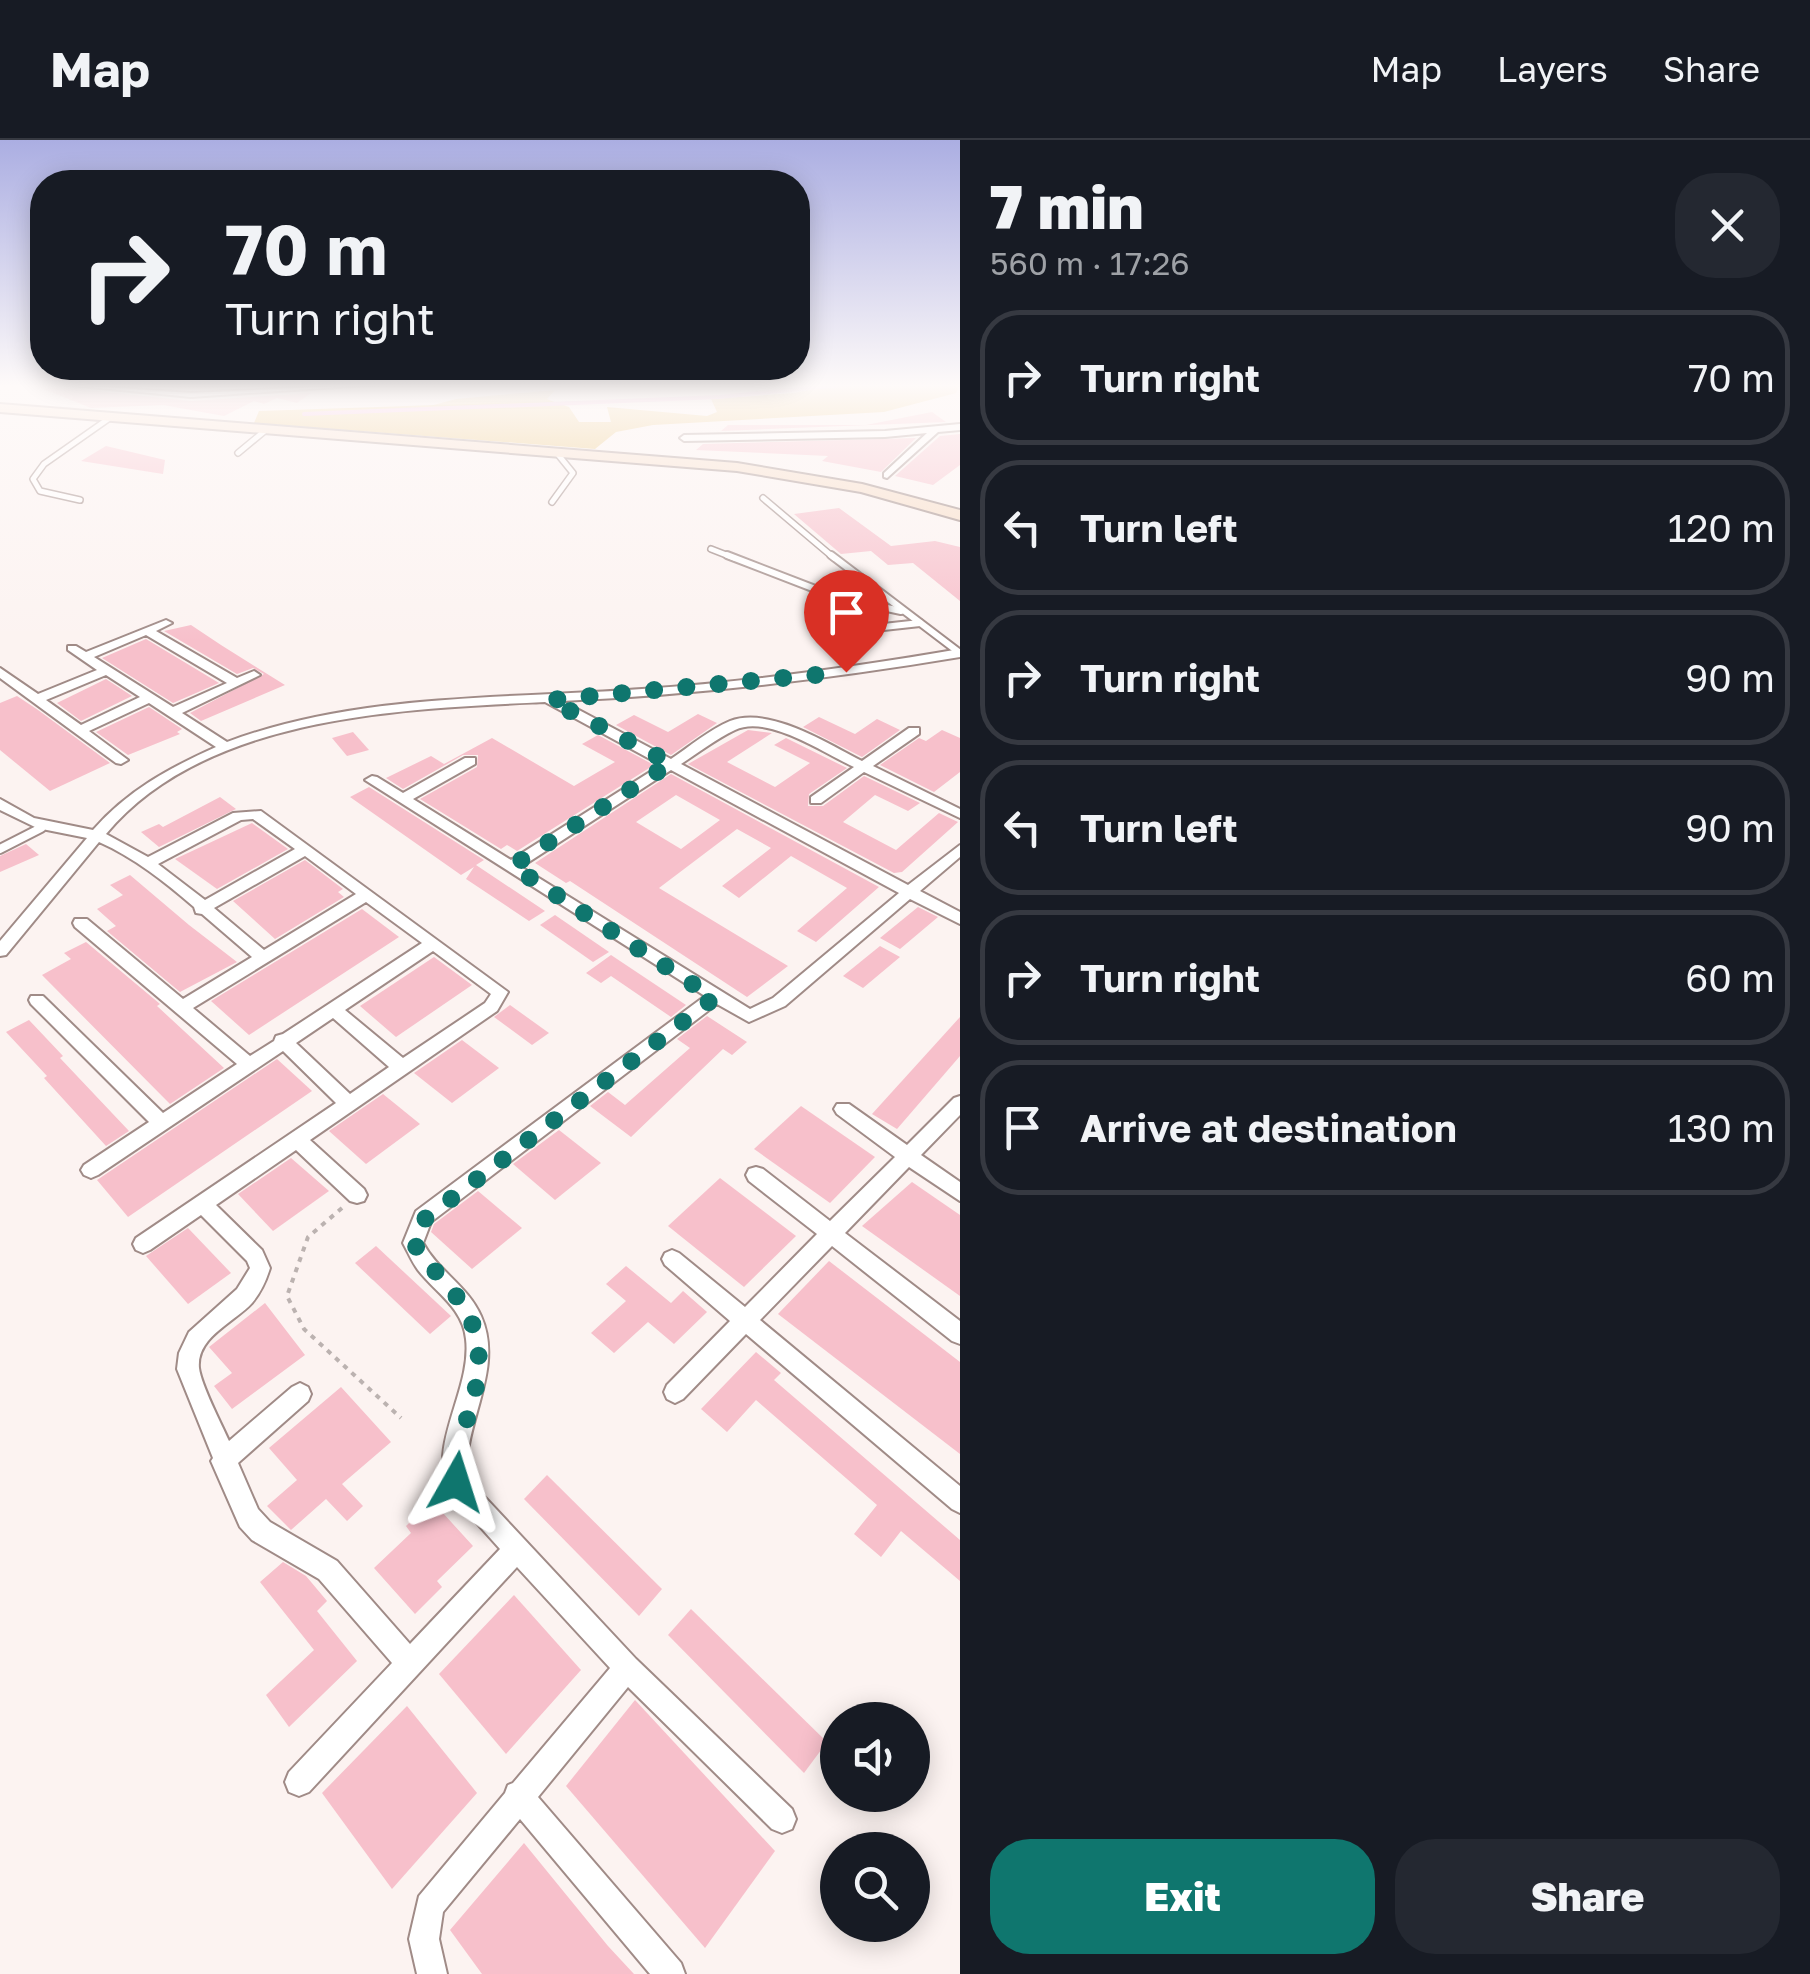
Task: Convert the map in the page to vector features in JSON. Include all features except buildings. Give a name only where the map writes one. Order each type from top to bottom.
[{"type":"main road","points":[[743,470],[862,488],[960,515]]},
{"type":"street","points":[[887,475],[893,470]]},
{"type":"street","points":[[86,656],[166,623]]},
{"type":"street","points":[[147,631],[238,683]]},
{"type":"street","points":[[72,648],[226,746]]},
{"type":"street","points":[[0,951],[96,836],[139,792],[263,730],[315,720],[766,682],[960,653]]},
{"type":"street","points":[[37,699],[108,670]]},
{"type":"street","points":[[0,672],[121,760]]},
{"type":"street","points":[[171,713],[254,675]]},
{"type":"street","points":[[80,730],[148,698]]},
{"type":"street","points":[[549,700],[960,918]]},
{"type":"street","points":[[512,866],[735,724],[758,722],[782,727],[960,814]]},
{"type":"street","points":[[816,800],[914,731]]},
{"type":"street","points":[[403,800],[470,761]]},
{"type":"street","points":[[372,780],[741,1015],[759,1015],[960,849]]},
{"type":"street","points":[[946,805],[960,795]]},
{"type":"street","points":[[0,803],[41,828],[96,836],[146,864],[262,958]]},
{"type":"street","points":[[143,1244],[499,998],[496,986],[262,816],[246,813],[146,864]]},
{"type":"street","points":[[202,909],[305,850]]},
{"type":"street","points":[[183,1007],[366,895]]},
{"type":"street","points":[[81,923],[247,1063]]},
{"type":"street","points":[[91,1170],[247,1063],[434,943]]},
{"type":"street","points":[[714,998],[423,1217],[414,1235],[416,1251],[464,1300],[477,1339],[476,1379],[456,1452],[456,1482],[627,1668],[782,1819]]},
{"type":"street","points":[[37,1000],[161,1122]]},
{"type":"street","points":[[332,1008],[401,1067]]},
{"type":"street","points":[[282,1040],[348,1103]]},
{"type":"street","points":[[675,1392],[960,1103]]},
{"type":"street","points":[[843,1109],[960,1193]]},
{"type":"street","points":[[297,1139],[357,1195]]},
{"type":"street","points":[[756,1175],[960,1334]]},
{"type":"street","points":[[204,1205],[255,1256],[260,1268],[252,1290],[190,1346],[188,1369],[238,1498],[261,1532],[328,1570],[410,1664]]},
{"type":"street","points":[[672,1259],[744,1324],[960,1500]]},
{"type":"street","points":[[224,1462],[300,1394]]},
{"type":"street","points":[[299,1782],[516,1550]]},
{"type":"street","points":[[432,1974],[424,1939],[429,1906],[627,1668]]},
{"type":"street","points":[[518,1796],[670,1974]]},
{"type":"lane","points":[[40,470],[33,478],[40,492],[80,500]]},
{"type":"lane","points":[[552,502],[573,473],[570,470]]},
{"type":"lane","points":[[763,498],[797,530],[960,653]]},
{"type":"lane","points":[[711,549],[836,597],[904,611]]},
{"type":"lane","points":[[830,619],[848,631],[920,623]]},
{"type":"lane","points":[[0,849],[41,828]]},
{"type":"path","points":[[357,1195],[308,1237],[288,1296],[304,1329],[401,1418]]},
{"type":"route","points":[[456,1482],[456,1452],[476,1379],[477,1339],[464,1300],[416,1251],[413,1243],[417,1225],[714,998],[512,866],[671,763],[549,700],[846,672]]}]
